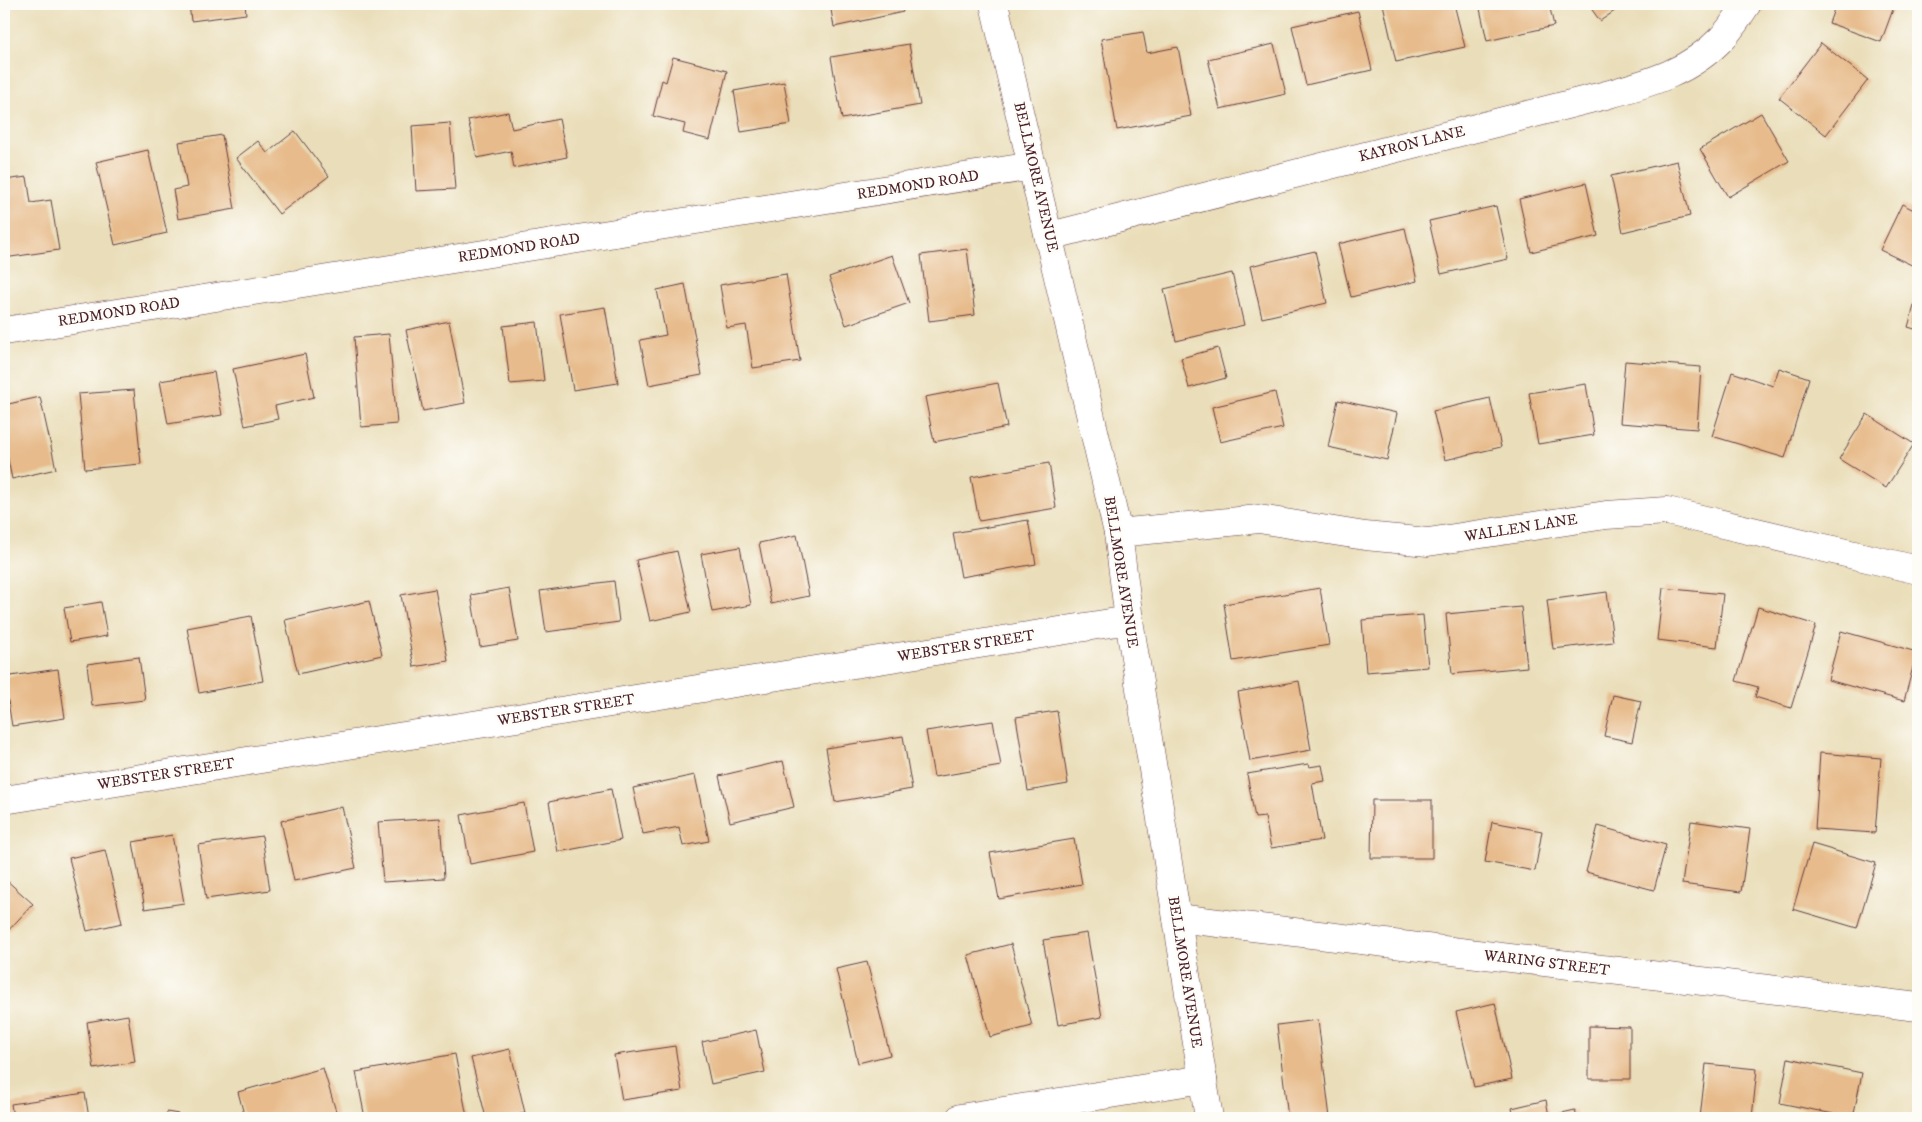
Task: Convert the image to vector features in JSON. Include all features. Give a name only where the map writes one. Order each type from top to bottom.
[{"type":"street","name":"BELLMORE AVENUE","points":[[994,4],[1050,236],[1118,533],[1128,620],[1209,1118]]},
{"type":"street","name":"KAYRON LANE","points":[[1050,236],[1596,98],[1660,80],[1699,58],[1723,38],[1748,4]]},
{"type":"street","name":"REDMOND ROAD","points":[[4,331],[1033,166]]},
{"type":"street","name":"WALLEN LANE","points":[[1118,533],[1259,519],[1365,536],[1428,542],[1606,515],[1667,512],[1918,570]]},
{"type":"street","name":"WEBSTER STREET","points":[[4,800],[1128,620]]},
{"type":"street","name":"WARING STREET","points":[[1177,918],[1918,1007]]},
{"type":"street","points":[[960,1118],[1203,1079]]},
{"type":"building","points":[[189,4],[245,4],[246,14],[191,21]]},
{"type":"building","points":[[830,4],[901,4],[903,12],[834,27]]},
{"type":"building","points":[[1383,4],[1454,4],[1465,47],[1396,62]]},
{"type":"building","points":[[1479,4],[1549,4],[1554,26],[1487,41]]},
{"type":"building","points":[[1588,4],[1625,4],[1600,21]]},
{"type":"building","points":[[1836,4],[1895,4],[1881,42],[1829,23]]},
{"type":"building","points":[[1358,11],[1372,70],[1306,85],[1292,26]]},
{"type":"building","points":[[1143,32],[1147,53],[1178,47],[1191,116],[1117,130],[1101,39]]},
{"type":"building","points":[[1821,43],[1868,80],[1826,135],[1779,98]]},
{"type":"building","points":[[909,44],[920,105],[842,119],[831,57]]},
{"type":"building","points":[[1274,44],[1286,94],[1220,109],[1208,59]]},
{"type":"building","points":[[673,57],[727,71],[710,140],[683,133],[685,124],[653,116],[662,80],[666,82]]},
{"type":"building","points":[[784,82],[791,124],[741,132],[734,91]]},
{"type":"building","points":[[508,112],[512,129],[559,119],[567,157],[514,168],[511,151],[477,158],[468,120]]},
{"type":"building","points":[[1761,113],[1789,161],[1728,197],[1700,149]]},
{"type":"building","points":[[450,123],[455,189],[416,191],[412,126]]},
{"type":"building","points":[[295,131],[329,176],[279,214],[236,158],[258,141],[267,153]]},
{"type":"building","points":[[222,135],[235,209],[178,219],[173,190],[187,187],[179,142]]},
{"type":"building","points":[[148,150],[167,233],[115,245],[96,162]]},
{"type":"building","points":[[1677,161],[1690,216],[1623,232],[1611,176]]},
{"type":"building","points":[[27,177],[31,203],[51,200],[59,250],[4,258],[4,180]]},
{"type":"building","points":[[1586,183],[1598,236],[1531,252],[1519,199]]},
{"type":"building","points":[[1902,204],[1918,212],[1918,268],[1880,250]]},
{"type":"building","points":[[1496,206],[1508,259],[1441,274],[1429,221]]},
{"type":"building","points":[[1405,228],[1417,281],[1351,297],[1338,244]]},
{"type":"building","points":[[967,249],[975,315],[929,321],[921,255]]},
{"type":"building","points":[[1315,251],[1327,303],[1262,318],[1250,266]]},
{"type":"building","points":[[892,255],[909,303],[846,325],[829,277]]},
{"type":"building","points":[[1232,273],[1244,325],[1176,341],[1164,289]]},
{"type":"building","points":[[786,274],[800,361],[753,368],[746,325],[727,328],[720,285]]},
{"type":"building","points":[[685,284],[702,375],[649,385],[640,340],[666,335],[657,290]]},
{"type":"building","points":[[1918,292],[1918,330],[1908,327]]},
{"type":"building","points":[[605,307],[618,383],[573,390],[560,314]]},
{"type":"building","points":[[449,321],[465,403],[423,411],[406,330]]},
{"type":"building","points":[[537,322],[544,381],[510,384],[503,326]]},
{"type":"building","points":[[389,334],[397,424],[361,427],[354,337]]},
{"type":"building","points":[[1218,348],[1226,378],[1189,388],[1181,358]]},
{"type":"building","points":[[305,354],[314,397],[275,406],[278,419],[245,426],[233,369]]},
{"type":"building","points":[[1625,361],[1701,367],[1697,429],[1620,423]]},
{"type":"building","points":[[1779,368],[1809,378],[1785,458],[1712,436],[1732,372],[1773,386]]},
{"type":"building","points":[[214,372],[222,415],[168,424],[160,381]]},
{"type":"building","points":[[998,383],[1007,427],[934,442],[925,397]]},
{"type":"building","points":[[1586,384],[1594,435],[1538,444],[1529,393]]},
{"type":"building","points":[[134,390],[141,464],[85,469],[78,394]]},
{"type":"building","points":[[1275,392],[1283,428],[1220,442],[1212,407]]},
{"type":"building","points":[[40,397],[56,469],[12,479],[4,440],[4,405]]},
{"type":"building","points":[[1490,398],[1501,447],[1445,460],[1433,411]]},
{"type":"building","points":[[1338,400],[1397,413],[1387,460],[1328,447]]},
{"type":"building","points":[[1867,414],[1914,444],[1886,488],[1839,459]]},
{"type":"building","points":[[1049,463],[1056,508],[979,521],[971,477]]},
{"type":"building","points":[[1028,520],[1036,564],[961,577],[953,533]]},
{"type":"building","points":[[797,535],[809,596],[771,604],[759,543]]},
{"type":"building","points":[[740,547],[751,605],[712,612],[701,554]]},
{"type":"building","points":[[677,551],[691,612],[650,621],[636,560]]},
{"type":"building","points":[[614,581],[619,622],[546,632],[540,591]]},
{"type":"building","points":[[509,588],[518,641],[480,647],[471,595]]},
{"type":"building","points":[[1320,588],[1329,645],[1233,661],[1224,604]]},
{"type":"building","points":[[1663,588],[1723,594],[1717,647],[1657,640]]},
{"type":"building","points":[[435,589],[448,661],[414,667],[401,595]]},
{"type":"building","points":[[1607,592],[1613,642],[1553,649],[1547,600]]},
{"type":"building","points":[[369,601],[382,655],[298,674],[285,620]]},
{"type":"building","points":[[101,602],[107,636],[70,642],[64,608]]},
{"type":"building","points":[[1521,607],[1527,667],[1452,674],[1446,614]]},
{"type":"building","points":[[1758,607],[1816,625],[1791,708],[1755,697],[1758,687],[1736,681]]},
{"type":"building","points":[[1423,615],[1428,667],[1366,672],[1362,620]]},
{"type":"building","points":[[251,616],[263,681],[199,693],[187,628]]},
{"type":"building","points":[[1841,631],[1917,652],[1904,701],[1828,680]]},
{"type":"building","points":[[139,657],[145,700],[92,706],[87,664]]},
{"type":"building","points":[[58,669],[65,718],[12,726],[4,677]]},
{"type":"building","points":[[1299,681],[1311,750],[1250,761],[1238,692]]},
{"type":"building","points":[[1613,695],[1641,701],[1632,742],[1604,736]]},
{"type":"building","points":[[1057,711],[1068,784],[1028,791],[1016,717]]},
{"type":"building","points":[[993,721],[1001,766],[934,777],[926,731]]},
{"type":"building","points":[[903,736],[912,789],[835,802],[826,748]]},
{"type":"building","points":[[1820,753],[1881,758],[1875,833],[1815,829]]},
{"type":"building","points":[[783,761],[794,807],[730,822],[719,776]]},
{"type":"building","points":[[1308,764],[1309,767],[1322,765],[1325,781],[1312,783],[1322,840],[1271,848],[1265,817],[1255,818],[1247,774]]},
{"type":"building","points":[[695,775],[709,841],[683,846],[679,827],[643,834],[633,788]]},
{"type":"building","points":[[611,789],[621,840],[558,852],[549,802]]},
{"type":"building","points":[[1372,800],[1432,800],[1432,858],[1371,858]]},
{"type":"building","points":[[524,803],[533,852],[470,864],[461,815]]},
{"type":"building","points":[[342,807],[356,868],[294,881],[281,821]]},
{"type":"building","points":[[440,818],[444,878],[383,882],[378,822]]},
{"type":"building","points":[[1691,821],[1750,829],[1741,892],[1682,884]]},
{"type":"building","points":[[1492,822],[1542,831],[1535,871],[1485,862]]},
{"type":"building","points":[[1598,826],[1666,845],[1654,890],[1586,872]]},
{"type":"building","points":[[172,835],[184,903],[145,909],[133,842]]},
{"type":"building","points":[[262,836],[270,890],[206,899],[198,845]]},
{"type":"building","points":[[1074,839],[1082,884],[999,899],[990,853]]},
{"type":"building","points":[[1812,844],[1876,863],[1857,928],[1793,909]]},
{"type":"building","points":[[105,850],[122,923],[87,931],[69,858]]},
{"type":"building","points":[[4,878],[33,904],[4,935]]},
{"type":"building","points":[[1087,933],[1102,1017],[1058,1025],[1043,940]]},
{"type":"building","points":[[1011,944],[1032,1026],[990,1037],[968,955]]},
{"type":"building","points":[[867,962],[890,1055],[858,1063],[836,969]]},
{"type":"building","points":[[1495,1003],[1512,1079],[1474,1087],[1456,1012]]},
{"type":"building","points":[[128,1015],[135,1062],[94,1069],[87,1022]]},
{"type":"building","points":[[1318,1020],[1330,1118],[1288,1118],[1277,1025]]},
{"type":"building","points":[[1589,1026],[1630,1027],[1630,1079],[1589,1079]]},
{"type":"building","points":[[756,1030],[765,1072],[711,1084],[702,1042]]},
{"type":"building","points":[[675,1046],[682,1091],[622,1100],[614,1055]]},
{"type":"building","points":[[510,1049],[525,1113],[504,1118],[486,1118],[471,1058]]},
{"type":"building","points":[[455,1054],[467,1117],[365,1118],[356,1072]]},
{"type":"building","points":[[1788,1058],[1862,1073],[1853,1118],[1780,1103]]},
{"type":"building","points":[[1706,1064],[1757,1069],[1752,1118],[1700,1118]]},
{"type":"building","points":[[323,1068],[338,1118],[245,1118],[238,1092]]},
{"type":"building","points":[[85,1093],[89,1118],[13,1118],[11,1104]]},
{"type":"building","points":[[1546,1100],[1549,1116],[1575,1110],[1577,1118],[1514,1118],[1512,1108]]},
{"type":"building","points":[[167,1112],[194,1117],[194,1118],[166,1118]]}]
